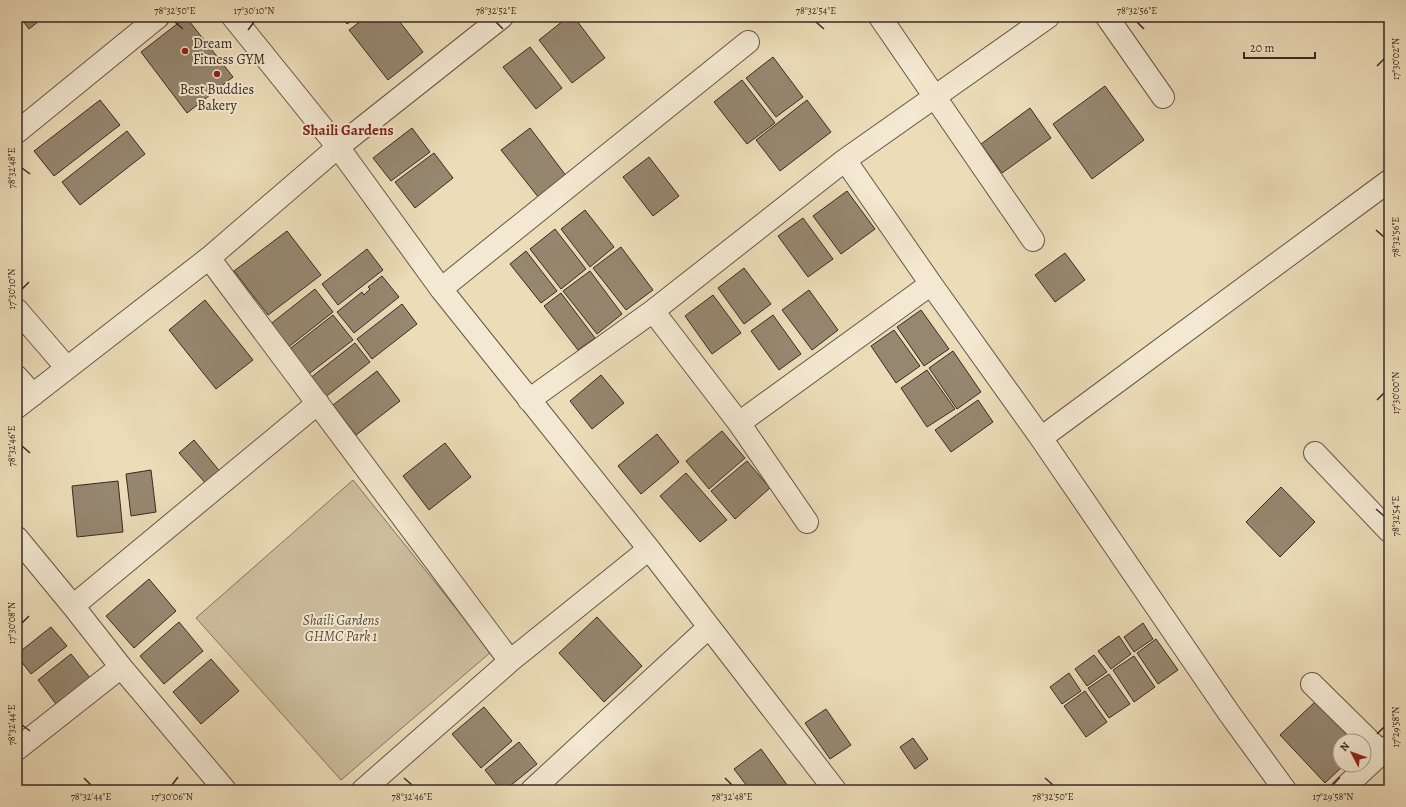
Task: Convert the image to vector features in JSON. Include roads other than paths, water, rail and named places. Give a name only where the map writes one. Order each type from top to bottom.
[{"type":"street","points":[[17,132],[158,17]]},
{"type":"street","points":[[233,17],[338,146],[441,289],[649,549],[835,790]]},
{"type":"street","points":[[17,376],[25,401],[209,258],[338,146],[502,17]]},
{"type":"street","points":[[880,17],[1033,240]]},
{"type":"street","points":[[529,400],[653,311],[845,160],[1048,17]]},
{"type":"street","points":[[1107,17],[1163,97]]},
{"type":"street","points":[[441,289],[748,42]]},
{"type":"street","points":[[845,160],[1041,438],[1229,713],[1285,790]]},
{"type":"street","points":[[1041,438],[1389,181]]},
{"type":"street","points":[[209,258],[510,661]]},
{"type":"street","points":[[739,424],[931,284]]},
{"type":"street","points":[[17,310],[67,368]]},
{"type":"street","points":[[653,311],[739,424],[806,522]]},
{"type":"street","points":[[73,606],[318,403]]},
{"type":"street","points":[[1315,453],[1389,531]]},
{"type":"street","points":[[17,538],[121,667],[226,790]]},
{"type":"street","points":[[363,790],[510,661],[649,549]]},
{"type":"street","points":[[532,790],[709,627]]},
{"type":"street","points":[[17,749],[121,667]]},
{"type":"street","points":[[1312,684],[1385,749],[1342,790]]},
{"type":"place","name":"Dream Fitness GYM","points":[[185,51]]},
{"type":"place","name":"Best Buddies Bakery","points":[[217,74]]},
{"type":"district","name":"Shaili Gardens","points":[[348,130]]},
{"type":"park label","name":"Shaili Gardens GHMC Park 1","points":[[341,628]]}]
